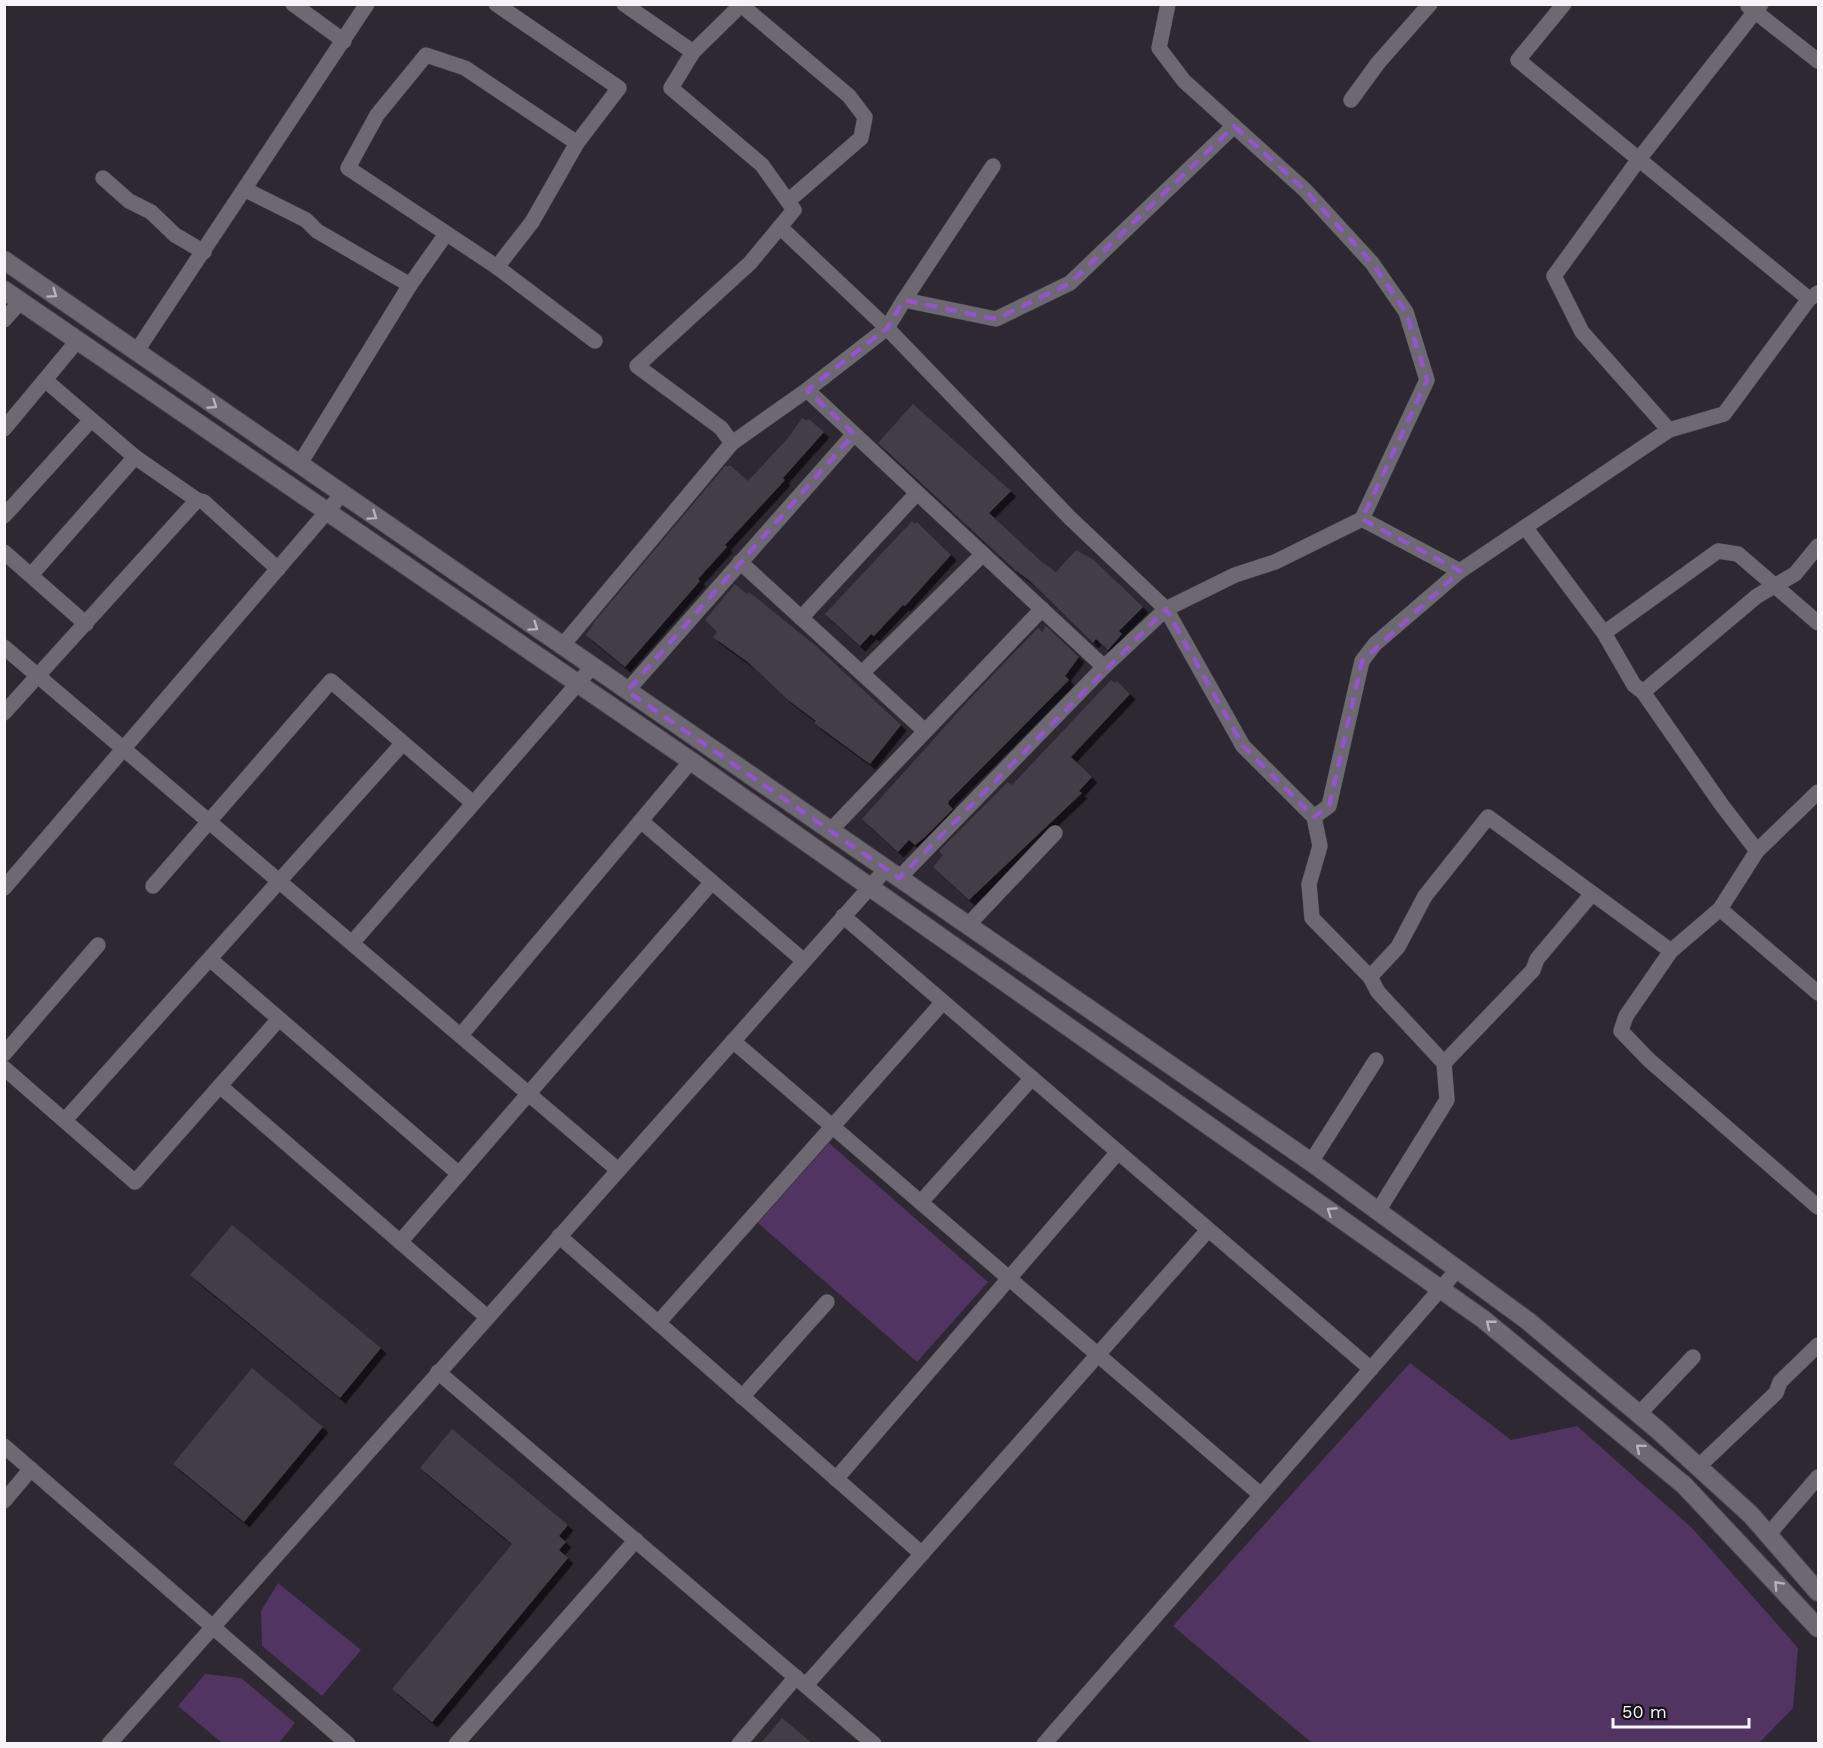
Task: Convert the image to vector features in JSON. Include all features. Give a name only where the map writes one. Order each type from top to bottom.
[{"type":"street","points":[[293,4],[344,41]]},
{"type":"street","points":[[136,352],[246,190],[367,4]]},
{"type":"street","points":[[496,4],[619,88],[577,143],[532,222],[497,267]]},
{"type":"street","points":[[624,4],[693,52]]},
{"type":"street","points":[[109,1743],[870,886],[892,874],[1166,609],[1235,575],[1275,562],[1362,519],[1427,380],[1406,312],[1372,263],[1305,190],[1184,81],[1160,48],[1168,4]]},
{"type":"street","points":[[1351,100],[1378,63],[1431,4]]},
{"type":"street","points":[[1314,817],[1329,806],[1362,661],[1375,644],[1460,571],[1670,430],[1724,414],[1814,296],[1639,159],[1518,60],[1564,4]]},
{"type":"street","points":[[732,443],[721,428],[637,366],[750,263],[794,210],[762,165],[671,88],[693,52],[741,5],[849,96],[865,117],[861,138],[788,201]]},
{"type":"street","points":[[1670,430],[1582,332],[1554,276],[1639,159],[1727,49],[1754,6],[1818,61]]},
{"type":"street","points":[[577,143],[465,68],[426,55],[377,115],[348,168],[497,267],[595,341]]},
{"type":"street","points":[[904,300],[996,319],[1070,283],[1234,126]]},
{"type":"street","points":[[562,646],[732,443],[807,390],[887,328],[993,166]]},
{"type":"street","points":[[104,178],[129,201],[151,212],[175,235],[204,252]]},
{"type":"street","points":[[246,190],[306,220],[317,231],[410,285]]},
{"type":"street","points":[[780,227],[887,328],[1070,518],[1166,609],[1243,746],[1314,817],[1320,846],[1310,884],[1311,918],[1370,977],[1378,992],[1444,1063],[1447,1100],[1378,1212]]},
{"type":"street","points":[[299,465],[410,285],[446,234]]},
{"type":"street","points":[[4,261],[1311,1162],[1528,1321],[1698,1467],[1768,1535],[1818,1592]]},
{"type":"street","points":[[4,290],[691,761],[1483,1319],[1684,1485],[1818,1628]]},
{"type":"street","points":[[4,320],[21,301]]},
{"type":"street","points":[[4,429],[78,340]]},
{"type":"street","points":[[45,380],[135,457],[197,500],[204,502],[278,569]]},
{"type":"street","points":[[807,390],[1104,667]]},
{"type":"street","points":[[4,516],[91,420]]},
{"type":"street","points":[[627,691],[854,434]]},
{"type":"street","points":[[31,575],[135,457]]},
{"type":"street","points":[[801,618],[917,493]]},
{"type":"street","points":[[4,888],[342,494]]},
{"type":"street","points":[[4,713],[197,500]]},
{"type":"street","points":[[1362,519],[1460,571]]},
{"type":"street","points":[[1525,527],[1604,633],[1634,685],[1643,692],[1721,804],[1757,850]]},
{"type":"street","points":[[1643,692],[1757,596],[1795,574],[1818,546]]},
{"type":"street","points":[[1604,633],[1718,550],[1738,554],[1818,623]]},
{"type":"street","points":[[4,552],[86,624]]},
{"type":"street","points":[[862,673],[983,554]]},
{"type":"street","points":[[740,562],[925,731]]},
{"type":"street","points":[[830,831],[1042,609]]},
{"type":"street","points":[[4,647],[210,820],[618,1170]]},
{"type":"street","points":[[352,943],[592,667]]},
{"type":"street","points":[[153,886],[331,681],[473,803]]},
{"type":"street","points":[[65,1120],[282,882],[404,743]]},
{"type":"street","points":[[461,1035],[691,761]]},
{"type":"street","points":[[1817,797],[1757,850],[1720,909],[1671,951],[1626,1016],[1622,1031],[1649,1060],[1818,1207]]},
{"type":"street","points":[[1370,977],[1398,947],[1425,896],[1488,817],[1671,951]]},
{"type":"street","points":[[641,821],[804,961]]},
{"type":"street","points":[[968,926],[1055,833]]},
{"type":"street","points":[[400,1242],[712,882]]},
{"type":"street","points":[[1444,1063],[1533,970],[1537,959],[1592,895]]},
{"type":"street","points":[[1720,909],[1818,993]]},
{"type":"street","points":[[843,916],[1371,1369]]},
{"type":"street","points":[[4,1054],[98,945]]},
{"type":"street","points":[[211,960],[459,1174]]},
{"type":"street","points":[[658,1323],[943,1002]]},
{"type":"street","points":[[4,1068],[135,1182],[279,1019]]},
{"type":"street","points":[[733,1041],[1261,1495]]},
{"type":"street","points":[[1311,1162],[1376,1060]]},
{"type":"street","points":[[921,1202],[1032,1078]]},
{"type":"street","points":[[220,1086],[487,1317]]},
{"type":"street","points":[[836,1479],[1118,1152]]},
{"type":"street","points":[[739,1743],[922,1554],[1208,1230]]},
{"type":"street","points":[[559,1236],[922,1554]]},
{"type":"street","points":[[1044,1743],[1457,1270]]},
{"type":"street","points":[[742,1397],[827,1302]]},
{"type":"street","points":[[1698,1467],[1776,1393],[1780,1382],[1818,1345]]},
{"type":"street","points":[[1639,1414],[1694,1357]]},
{"type":"street","points":[[438,1372],[874,1743]]},
{"type":"street","points":[[4,1446],[348,1743]]},
{"type":"street","points":[[4,1501],[31,1469]]},
{"type":"street","points":[[1768,1535],[1818,1477]]},
{"type":"street","points":[[456,1743],[636,1540]]},
{"type":"highlighted area","points":[[1234,126],[1305,190],[1372,263],[1406,312],[1427,380],[1362,519],[1460,571],[1362,661],[1329,806],[1314,817],[1243,746],[1166,609],[899,878],[627,691],[854,434],[807,390],[887,328],[904,300],[996,319],[1070,283]]},
{"type":"shaded area","points":[[829,1143],[988,1282],[917,1362],[758,1223]]},
{"type":"shaded area","points":[[1410,1363],[1511,1440],[1577,1426],[1692,1528],[1798,1648],[1793,1708],[1759,1743],[1312,1743],[1173,1626]]},
{"type":"shaded area","points":[[278,1583],[361,1650],[322,1696],[262,1646],[261,1611]]},
{"type":"shaded area","points":[[205,1674],[241,1678],[295,1723],[279,1743],[222,1743],[178,1706]]},
{"type":"building","points":[[913,404],[1011,491],[989,513],[1043,563],[1056,572],[1076,550],[1094,560],[1143,607],[1119,631],[1122,634],[1108,650],[1096,639],[1093,643],[1030,581],[1015,570],[878,443]]},
{"type":"building","points":[[802,418],[809,419],[824,432],[783,478],[785,480],[725,545],[727,547],[698,579],[700,581],[625,667],[586,635],[595,621],[725,466],[731,466],[748,481],[788,438]]},
{"type":"building","points":[[912,521],[915,524],[917,522],[951,555],[905,606],[903,605],[874,636],[871,634],[860,646],[825,614]]},
{"type":"building","points":[[735,584],[747,594],[749,592],[816,646],[901,725],[870,764],[814,723],[816,721],[788,700],[749,663],[713,637],[717,632],[705,620]]},
{"type":"building","points":[[1046,626],[1079,657],[1065,676],[1069,680],[949,801],[948,804],[953,809],[924,838],[915,845],[909,840],[898,852],[862,819],[967,702],[1038,628],[1042,632]]},
{"type":"building","points":[[1111,680],[1115,683],[1117,681],[1130,694],[1071,757],[1092,777],[1079,791],[1082,793],[969,900],[933,867],[943,855],[939,851],[1008,782],[1012,785]]},
{"type":"building","points":[[232,1225],[381,1348],[340,1398],[190,1275]]},
{"type":"building","points":[[252,1368],[323,1427],[244,1522],[173,1464]]},
{"type":"building","points":[[452,1429],[568,1525],[559,1536],[566,1542],[559,1550],[568,1558],[432,1722],[392,1689],[512,1544],[420,1468]]},
{"type":"building","points":[[782,1718],[812,1743],[761,1743]]}]
